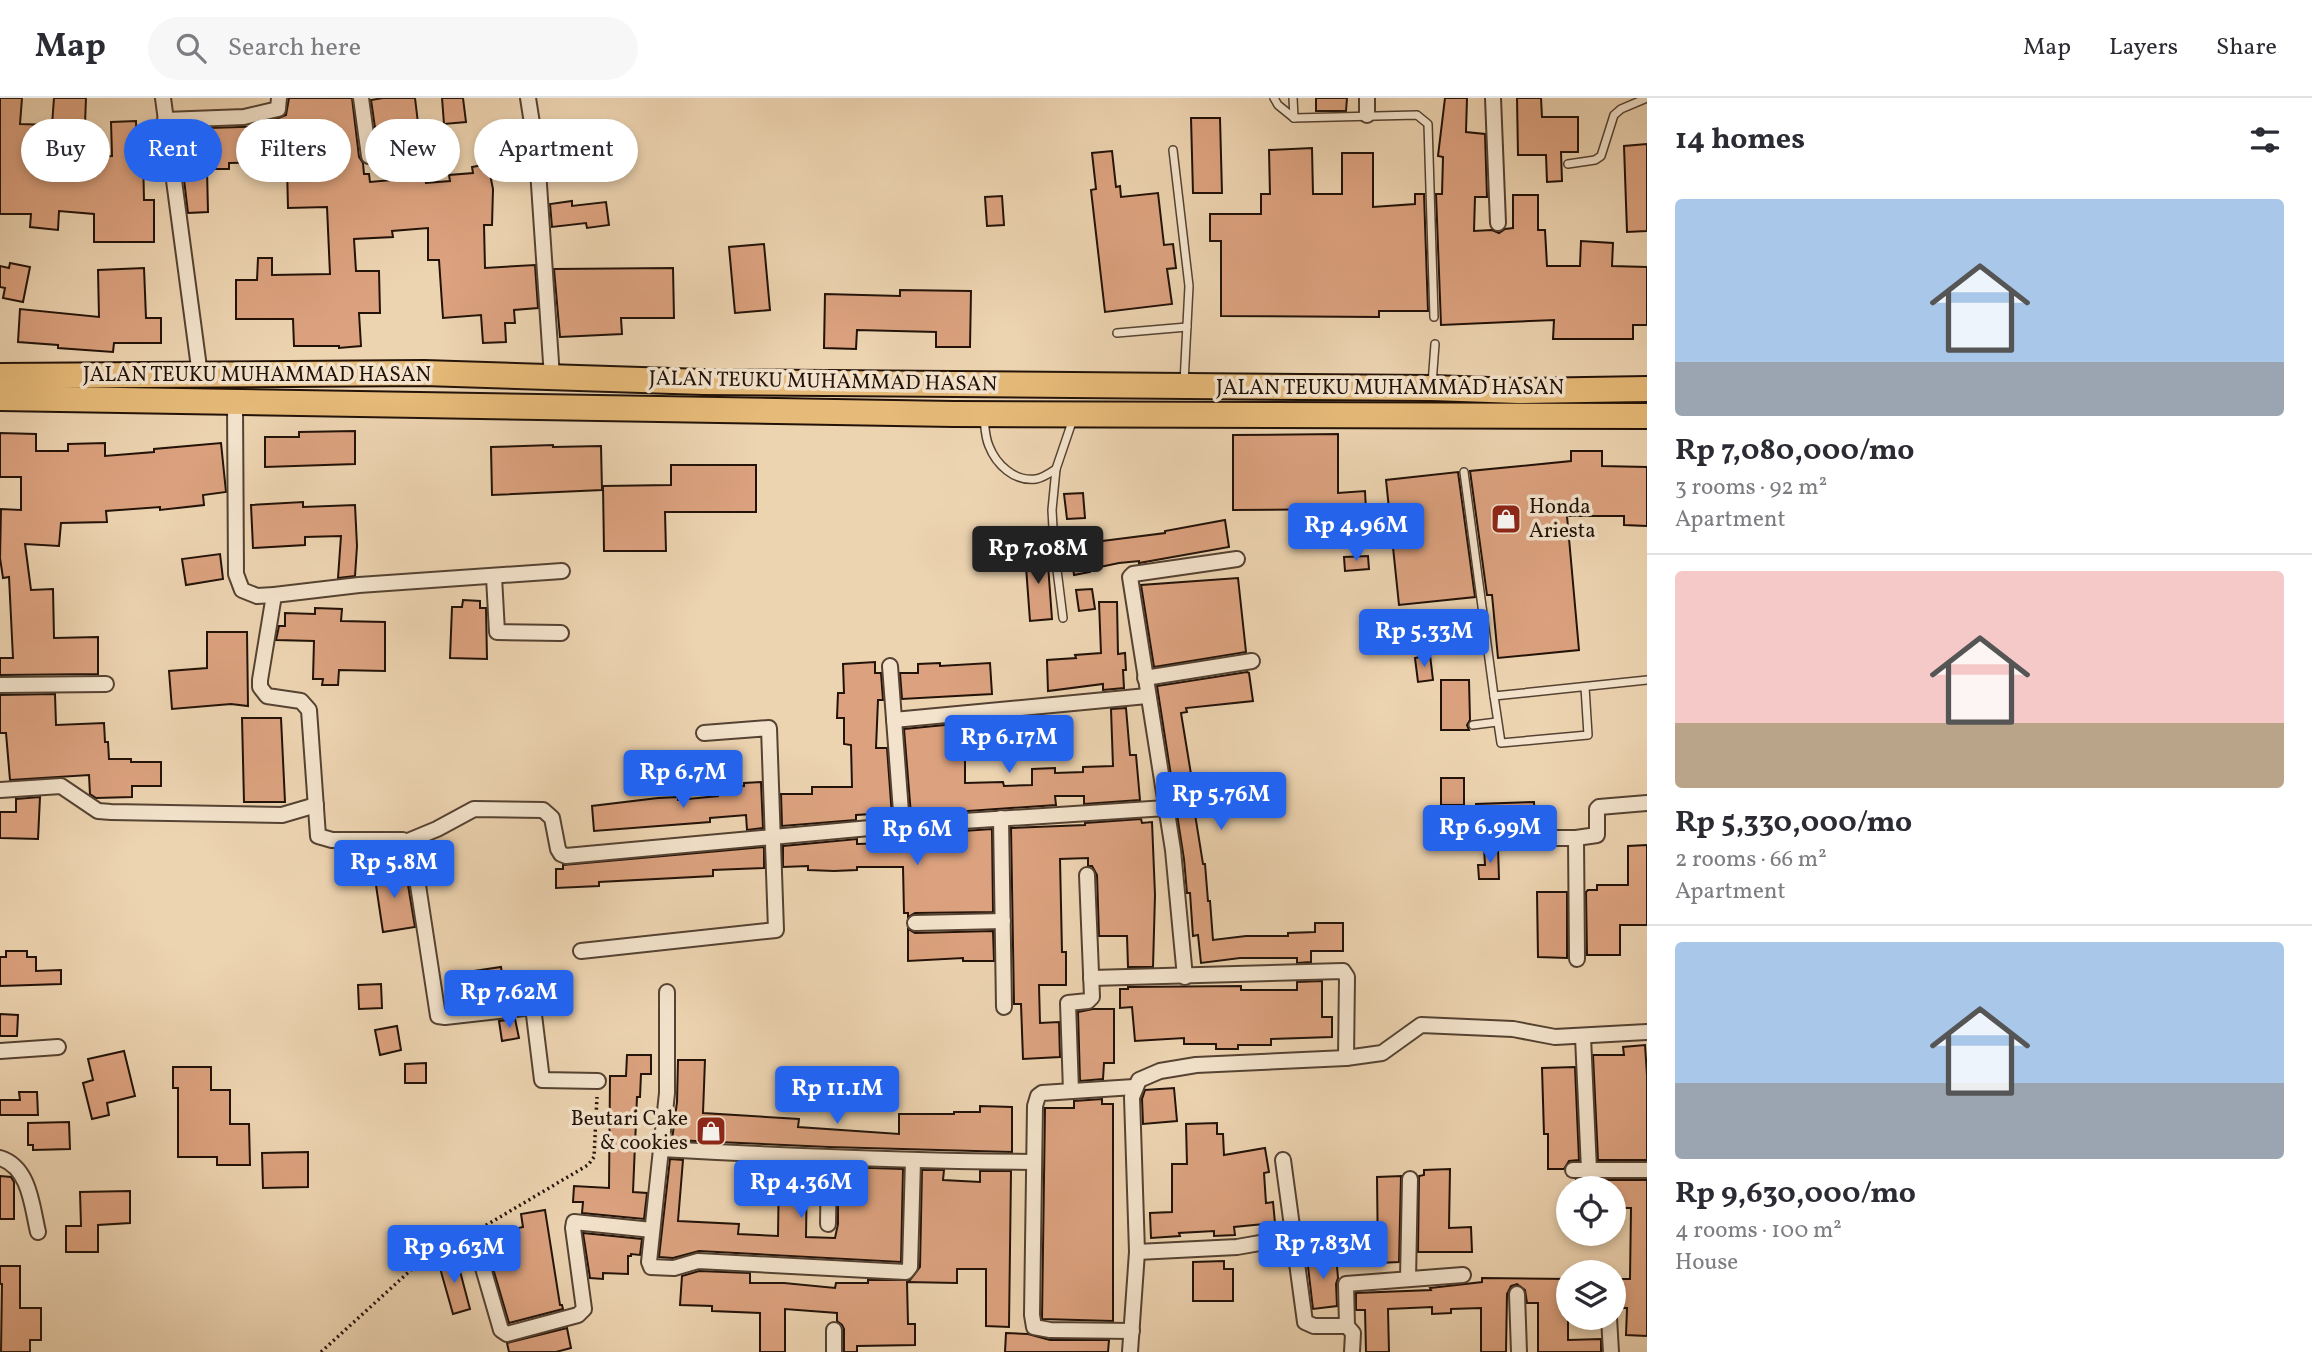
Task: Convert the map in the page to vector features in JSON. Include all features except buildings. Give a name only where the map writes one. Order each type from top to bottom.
[{"type":"highway","name":"JALAN TEUKU MUHAMMAD HASAN","points":[[0,376],[424,373],[704,382],[1518,391],[1647,389]]},
{"type":"highway","points":[[953,414],[957,385]]},
{"type":"highway","points":[[1610,389],[1611,416]]},
{"type":"highway","name":"JALAN TEUKU MUHAMMAD HASAN","points":[[0,398],[953,414],[1465,419],[1647,416]]},
{"type":"street","points":[[163,98],[165,119]]},
{"type":"street","points":[[191,119],[244,117],[278,109],[279,98]]},
{"type":"street","points":[[361,98],[365,127]]},
{"type":"street","points":[[528,98],[537,155],[552,377]]},
{"type":"street","points":[[1367,98],[1367,116]]},
{"type":"street","points":[[1493,98],[1498,223]]},
{"type":"street","points":[[174,182],[200,375]]},
{"type":"street","points":[[235,404],[236,574],[242,590],[257,596],[274,595],[359,585],[562,571]]},
{"type":"street","points":[[1185,977],[1173,850],[1130,580],[1131,575],[1237,559]]},
{"type":"street","points":[[494,577],[496,632],[561,633]]},
{"type":"street","points":[[274,595],[260,687],[267,696],[301,701],[309,710],[318,836],[332,840],[408,841],[474,809],[543,810],[552,818],[558,849],[566,856],[902,825],[1166,808]]},
{"type":"street","points":[[1145,678],[1252,661]]},
{"type":"street","points":[[890,666],[902,825]]},
{"type":"street","points":[[0,685],[106,684]]},
{"type":"street","points":[[894,720],[1147,696]]},
{"type":"street","points":[[581,951],[776,930],[769,728],[704,733]]},
{"type":"street","points":[[0,790],[61,786],[98,811],[111,812],[282,815],[316,805]]},
{"type":"street","points":[[1469,838],[1576,838],[1597,835],[1599,807],[1647,803]]},
{"type":"street","points":[[1001,818],[1004,1006]]},
{"type":"street","points":[[1576,838],[1577,959]]},
{"type":"street","points":[[408,841],[414,849],[438,1016],[533,1007],[542,1080],[598,1081]]},
{"type":"street","points":[[1071,1091],[1068,1003],[1090,1000],[1087,875]]},
{"type":"street","points":[[915,923],[1003,921]]},
{"type":"street","points":[[1091,978],[1343,971],[1347,977],[1346,1058]]},
{"type":"street","points":[[667,992],[667,1093],[649,1262],[651,1267],[674,1268],[698,1261],[903,1273],[909,1270],[913,1161]]},
{"type":"street","points":[[1130,1352],[1137,1252],[1132,1097],[1139,1080],[1178,1067],[1346,1058],[1382,1053],[1414,1028],[1429,1024],[1513,1029],[1555,1037],[1647,1032]]},
{"type":"street","points":[[1583,1037],[1589,1170]]},
{"type":"street","points":[[0,1051],[58,1047]]},
{"type":"street","points":[[1132,1331],[1050,1331],[1034,1327],[1032,1315],[1035,1106],[1038,1096],[1134,1087]]},
{"type":"street","points":[[661,1149],[913,1161],[1034,1161]]},
{"type":"street","points":[[828,1224],[829,1157]]},
{"type":"street","points":[[0,1158],[17,1168],[27,1186],[38,1232]]},
{"type":"street","points":[[1283,1160],[1305,1322],[1314,1326],[1347,1326]]},
{"type":"street","points":[[1573,1170],[1647,1170]]},
{"type":"street","points":[[1408,1279],[1410,1179]]},
{"type":"street","points":[[483,1268],[501,1330],[507,1334],[578,1315],[584,1309],[574,1222],[652,1230]]},
{"type":"street","points":[[1137,1252],[1237,1247],[1295,1237]]},
{"type":"street","points":[[1352,1352],[1353,1333],[1347,1326],[1346,1284],[1463,1275]]},
{"type":"street","points":[[1517,1294],[1519,1352]]},
{"type":"street","points":[[834,1329],[834,1352]]},
{"type":"street","points":[[1610,1330],[1611,1352]]},
{"type":"lane","points":[[1274,98],[1278,105],[1294,118],[1417,115],[1428,124],[1434,317]]},
{"type":"lane","points":[[1293,98],[1294,118]]},
{"type":"lane","points":[[1567,164],[1595,160],[1601,156],[1614,115],[1620,109],[1647,98]]},
{"type":"lane","points":[[1173,150],[1188,268],[1184,386]]},
{"type":"lane","points":[[1117,333],[1187,327]]},
{"type":"lane","points":[[1432,388],[1435,344]]},
{"type":"lane","points":[[983,414],[987,443],[997,460],[1009,471],[1022,479],[1037,479],[1056,470]]},
{"type":"lane","points":[[1063,618],[1052,510],[1056,470],[1074,415]]},
{"type":"lane","points":[[1464,472],[1500,741],[1503,743],[1588,735],[1585,687]]},
{"type":"lane","points":[[1494,696],[1647,680]]},
{"type":"lane","points":[[1473,725],[1497,722]]},
{"type":"path","points":[[321,1352],[412,1269],[588,1165],[594,1157],[598,1081]]},
{"type":"place","name":"Honda Ariesta","points":[[1506,519]]},
{"type":"place","name":"Beutari Cake & cookies","points":[[711,1131]]}]
